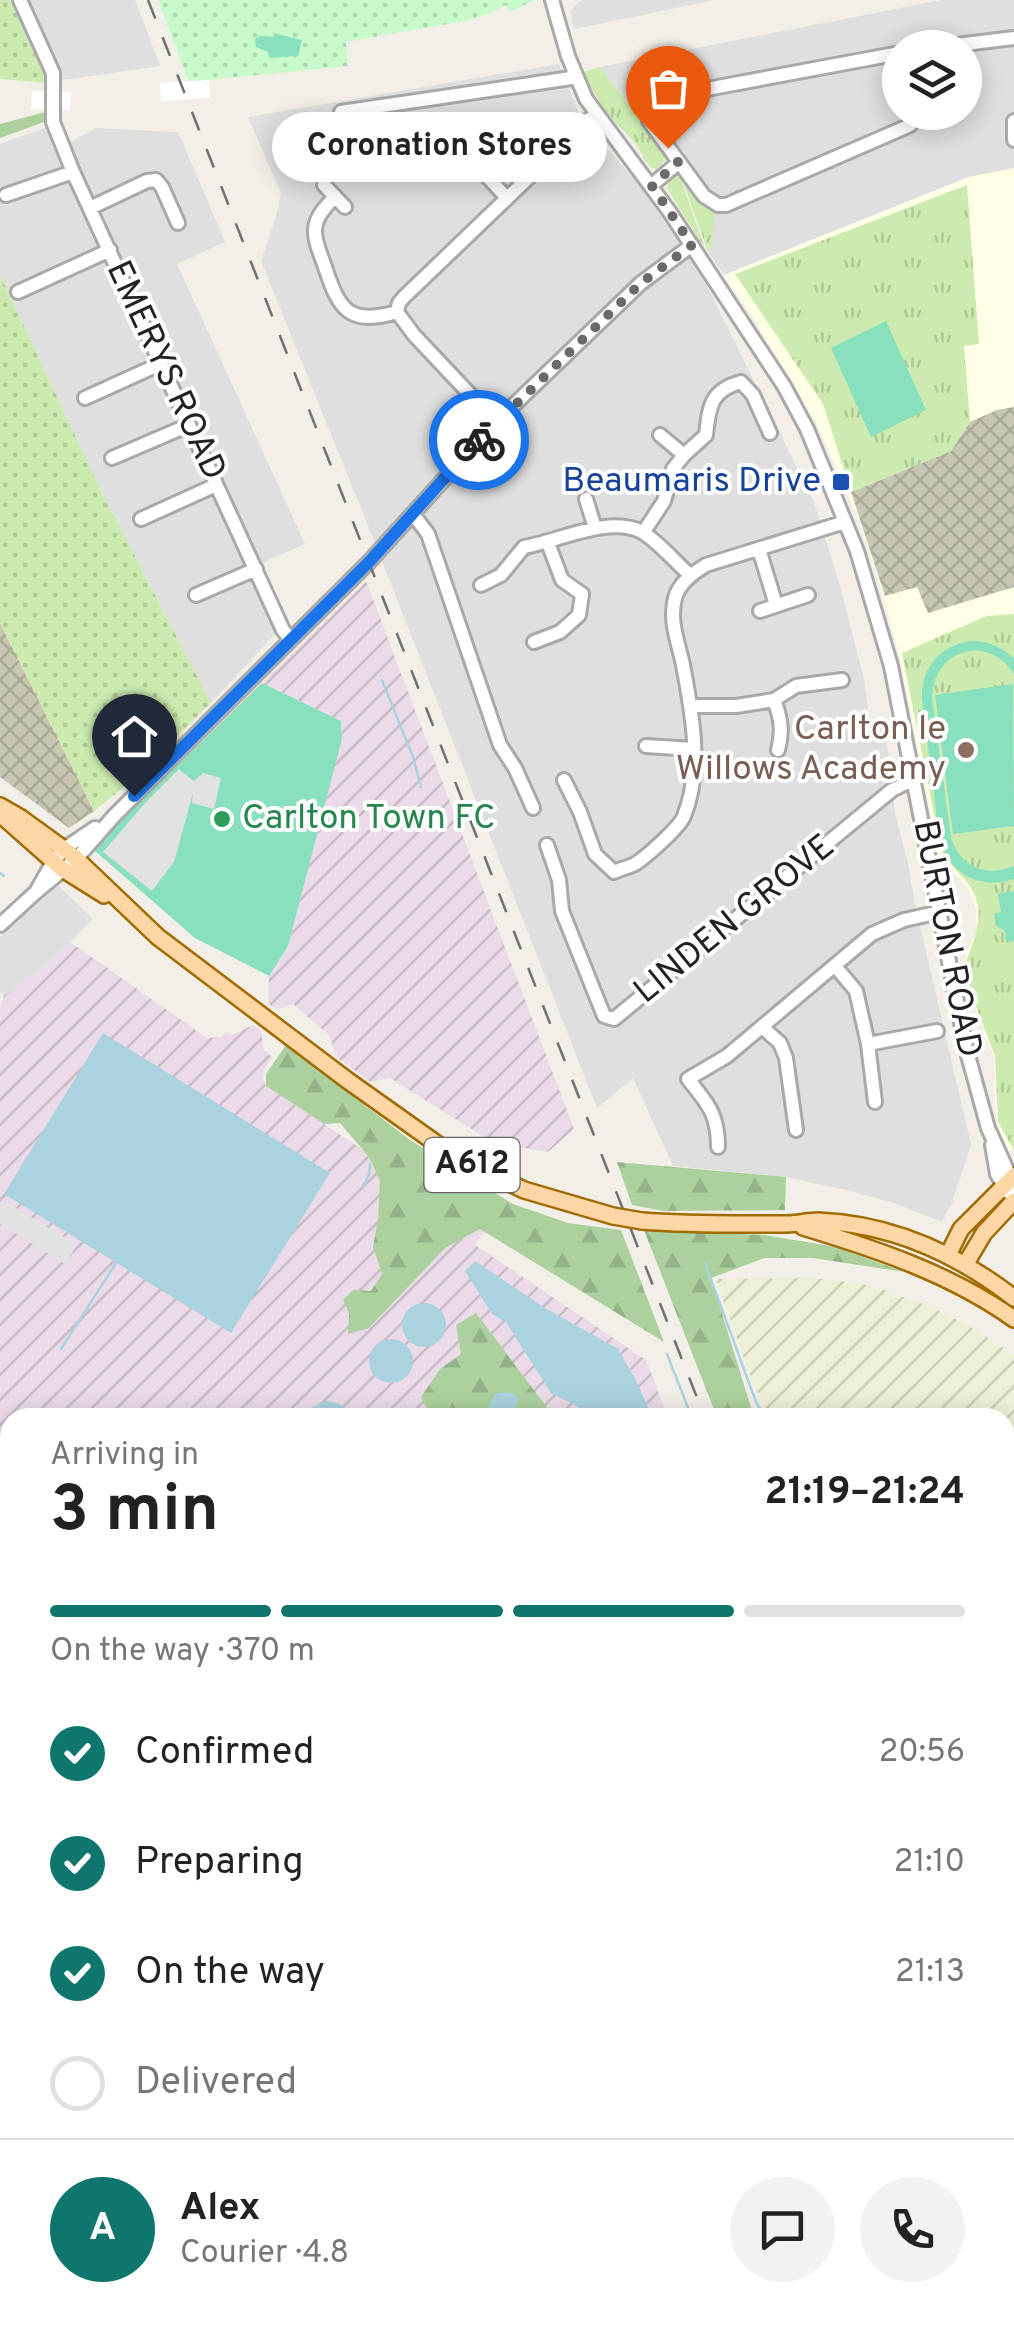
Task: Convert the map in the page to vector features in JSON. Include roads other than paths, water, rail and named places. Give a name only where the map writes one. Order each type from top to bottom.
[{"type":"main road","name":"A612","points":[[0,806],[21,818],[65,860]]},
{"type":"main road","name":"A612","points":[[0,814],[341,1075],[452,1154],[481,1170],[524,1190],[642,1221],[814,1221],[862,1226],[927,1244],[948,1255],[950,1270],[1014,1316]]},
{"type":"main road","points":[[948,1255],[962,1229],[1010,1180]]},
{"type":"main road","points":[[950,1270],[1014,1201]]},
{"type":"main road","name":"A612","points":[[793,1224],[991,1280],[1014,1298]]},
{"type":"street","points":[[22,3],[38,0]]},
{"type":"street","name":"BURTON ROAD","points":[[552,0],[586,99],[652,186],[784,386],[846,522],[891,666],[964,1038],[997,1174],[1010,1180],[1014,1201]]},
{"type":"street","name":"EMERYS ROAD","points":[[22,3],[53,73],[54,122],[73,172],[290,639]]},
{"type":"street","points":[[982,42],[1014,38]]},
{"type":"street","points":[[882,56],[659,100],[651,108],[649,122],[704,196],[718,205],[726,205],[899,130]]},
{"type":"street","points":[[341,112],[571,78],[574,72]]},
{"type":"street","points":[[496,422],[414,336],[397,312],[399,303],[596,114]]},
{"type":"street","points":[[1014,121],[1014,140]]},
{"type":"street","points":[[420,162],[466,157],[507,198]]},
{"type":"street","points":[[652,186],[678,162]]},
{"type":"street","points":[[6,195],[73,172]]},
{"type":"street","points":[[90,208],[156,180],[180,216]]},
{"type":"street","points":[[324,185],[340,201],[318,216],[314,231],[339,300],[354,315],[364,318],[397,312]]},
{"type":"street","points":[[0,925],[369,562],[496,422],[641,283],[692,245]]},
{"type":"street","points":[[18,292],[110,250]]},
{"type":"street","points":[[85,398],[160,364]]},
{"type":"street","points":[[644,533],[664,501],[673,469],[706,436],[710,404],[726,386],[741,382],[752,394],[770,434]]},
{"type":"street","points":[[112,458],[189,424]]},
{"type":"street","points":[[660,435],[684,455]]},
{"type":"street","points":[[142,519],[216,485]]},
{"type":"street","points":[[586,500],[594,528]]},
{"type":"street","points":[[414,514],[428,534],[500,746],[533,808]]},
{"type":"street","points":[[564,780],[595,854],[614,872],[637,863],[683,821],[693,786],[693,749],[691,706],[672,622],[676,594],[690,576],[706,565],[846,522]]},
{"type":"street","points":[[481,585],[501,575],[524,546],[594,528],[624,526],[644,533],[690,576]]},
{"type":"street","points":[[534,642],[560,632],[579,615],[582,594],[562,580],[548,542]]},
{"type":"street","points":[[758,549],[776,606]]},
{"type":"street","points":[[196,595],[256,569]]},
{"type":"street","points":[[760,611],[808,595]]},
{"type":"street","points":[[691,706],[736,706],[774,700],[796,686],[842,680]]},
{"type":"street","points":[[774,700],[784,744]]},
{"type":"street","points":[[646,746],[693,749]]},
{"type":"street","name":"LINDEN GROVE","points":[[547,845],[559,880],[562,911],[604,1016],[614,1019],[892,790],[914,779]]},
{"type":"street","points":[[718,1147],[718,1125],[711,1108],[688,1079],[728,1056],[872,934],[904,920],[940,912]]},
{"type":"street","points":[[835,966],[856,991],[876,1102]]},
{"type":"street","points":[[762,1027],[780,1043],[786,1058],[796,1130]]},
{"type":"street","points":[[868,1044],[937,1031]]},
{"type":"water","points":[[103,1033],[330,1173],[231,1333],[4,1194]]},
{"type":"water","points":[[475,1261],[545,1308],[618,1349],[648,1408],[580,1408],[551,1393],[506,1322],[492,1314],[465,1271]]},
{"type":"water","points":[[424,1303],[439,1310],[446,1325],[439,1340],[424,1347],[409,1340],[402,1325],[409,1310]]},
{"type":"water","points":[[391,1339],[407,1345],[413,1361],[407,1377],[391,1383],[375,1377],[369,1361],[375,1345]]},
{"type":"water","points":[[513,1393],[519,1398],[515,1408],[488,1408],[495,1394]]},
{"type":"water","points":[[326,1401],[345,1408],[311,1408]]},
{"type":"waterway","points":[[382,680],[421,787]]},
{"type":"waterway","points":[[0,873],[4,876]]},
{"type":"waterway","points":[[363,1186],[370,1164]]},
{"type":"waterway","points":[[61,1349],[116,1263]]},
{"type":"waterway","points":[[705,1263],[760,1408]]},
{"type":"waterway","points":[[667,1354],[688,1408]]},
{"type":"railway","points":[[148,0],[701,1408]]},
{"type":"place","name":"Coronation Stores","points":[[668,148]]},
{"type":"place","name":"Beaumaris Drive","points":[[841,482]]},
{"type":"place","name":"Carlton le Willows Academy","points":[[966,750]]},
{"type":"place","name":"Carlton Town FC","points":[[222,819]]}]
